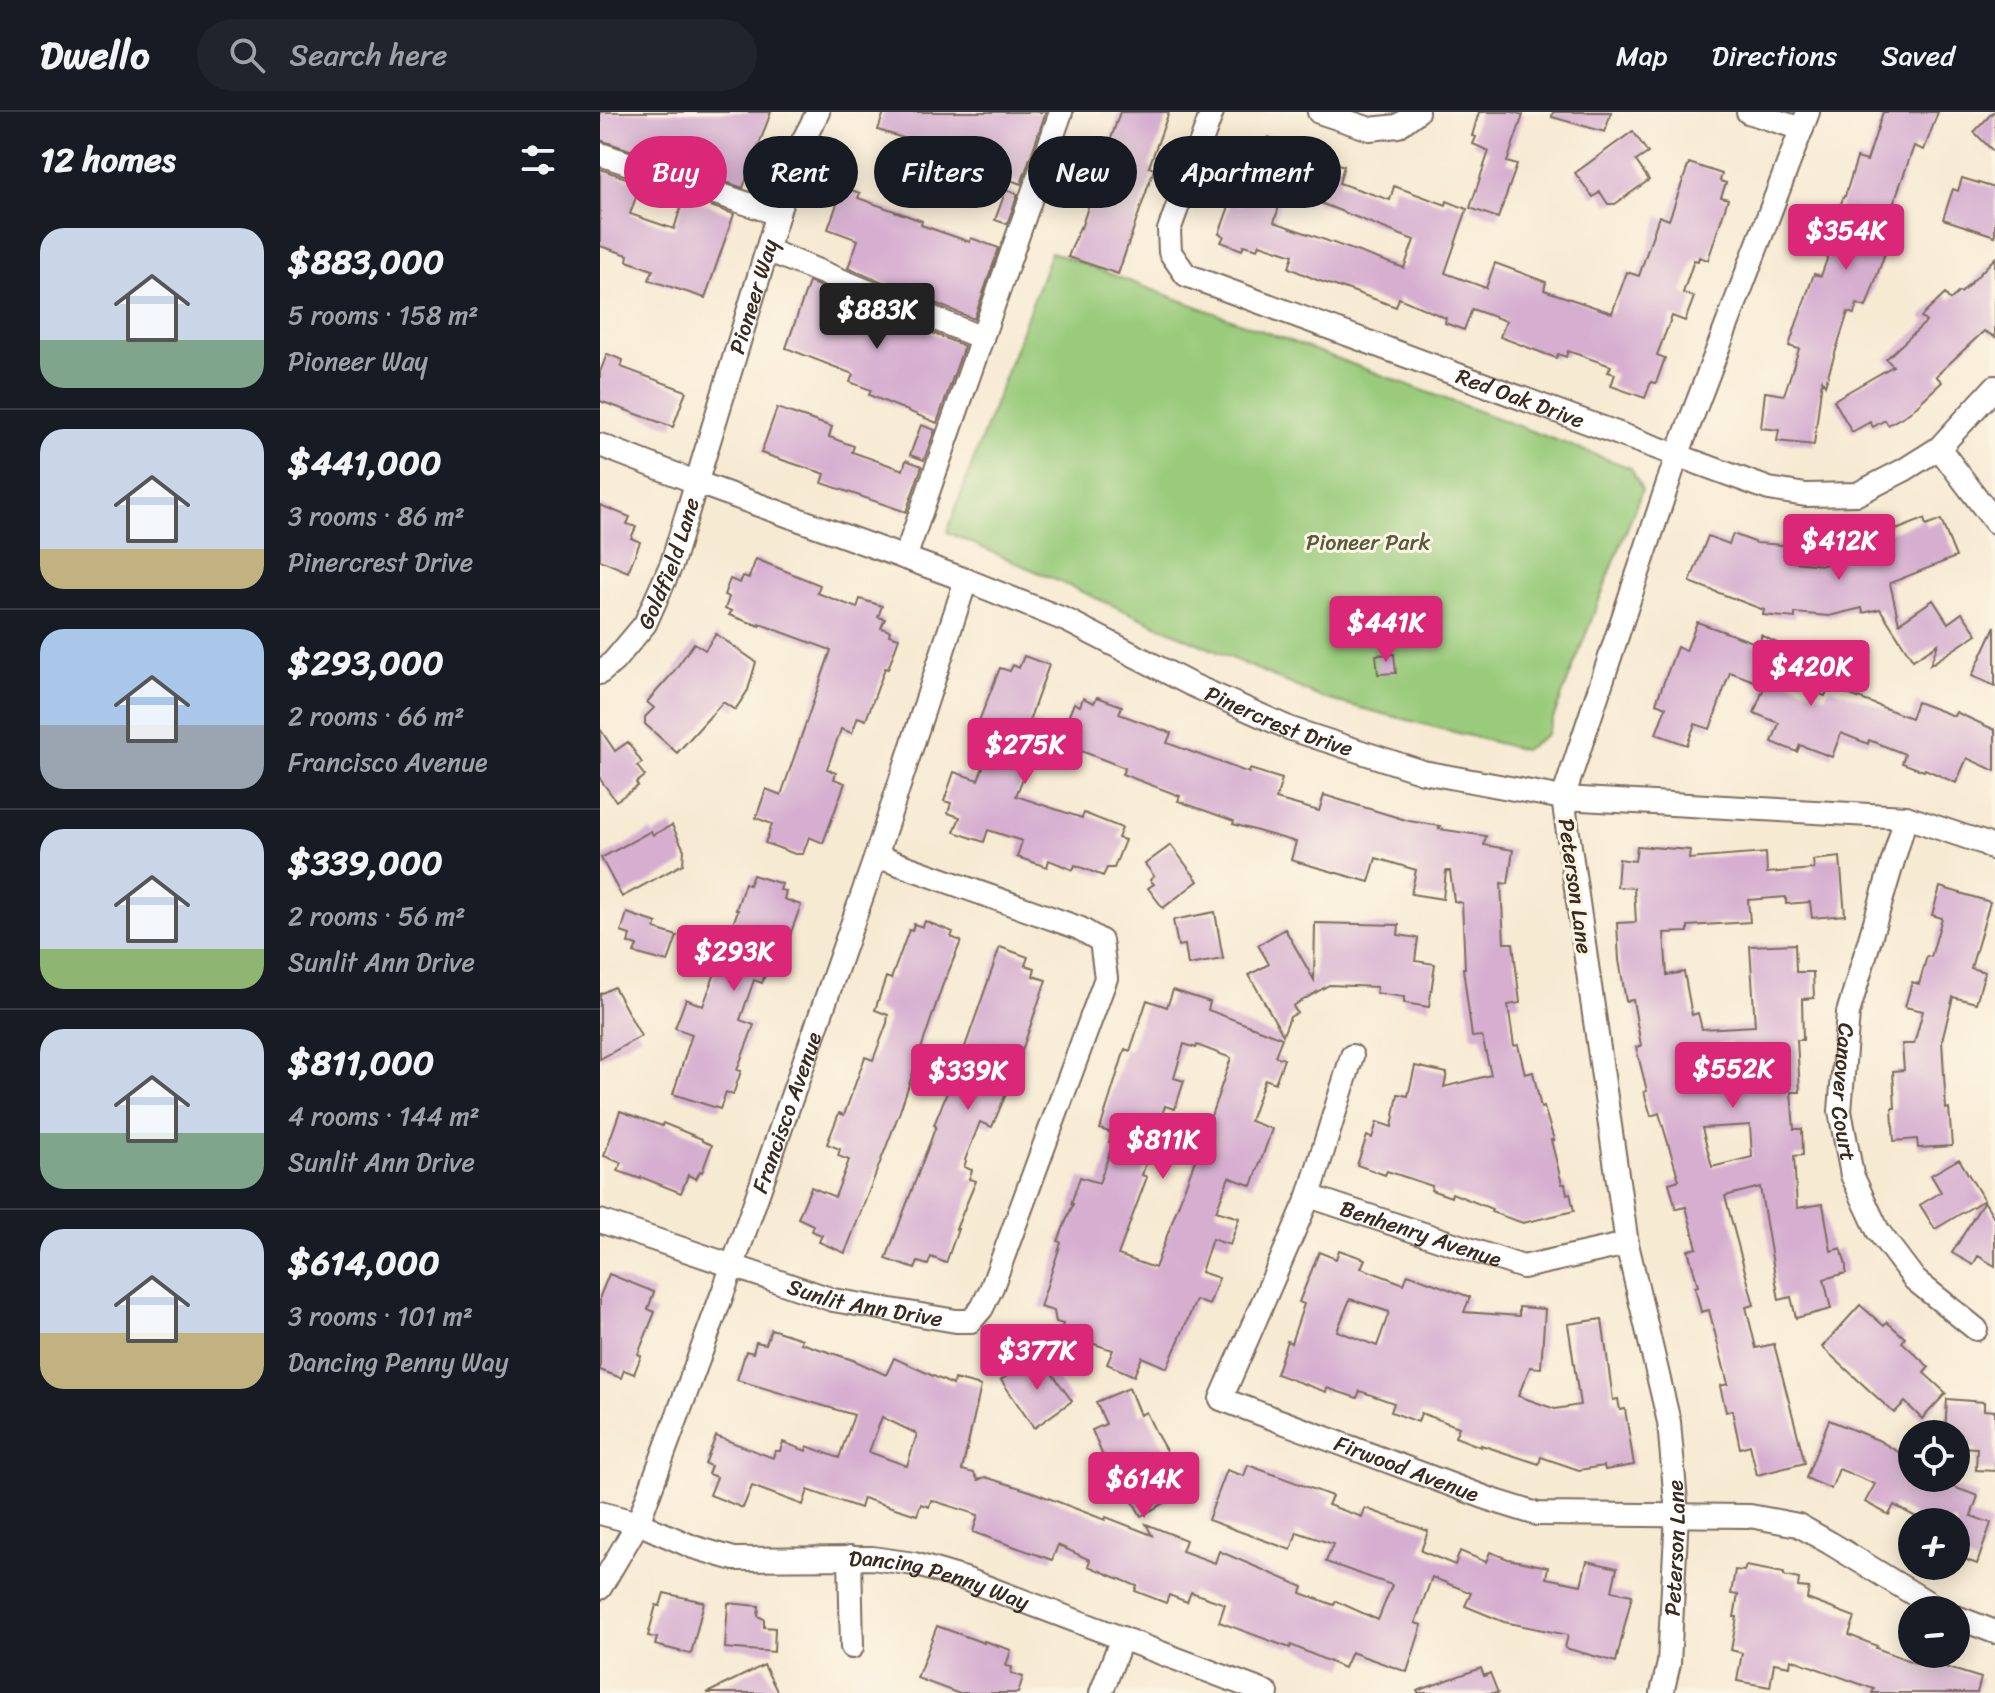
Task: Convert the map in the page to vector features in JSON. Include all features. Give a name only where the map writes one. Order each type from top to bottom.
[{"type":"street","name":"Pioneer Way","points":[[698,483],[796,154],[818,112]]},
{"type":"street","points":[[905,558],[1061,112]]},
{"type":"street","name":"Red Oak Drive","points":[[1212,112],[1169,230],[1170,252],[1186,275],[1769,489],[1806,495],[1857,494],[1939,448],[1995,387]]},
{"type":"street","points":[[1319,112],[1370,129],[1398,126],[1417,112]]},
{"type":"street","points":[[1748,112],[1805,120]]},
{"type":"street","name":"Peterson Lane","points":[[1662,1693],[1669,1663],[1677,1514],[1669,1422],[1627,1244],[1563,798],[1677,456],[1805,120]]},
{"type":"street","points":[[600,154],[778,214]]},
{"type":"street","points":[[767,250],[982,338]]},
{"type":"street","name":"Pinercrest Drive","points":[[600,445],[966,580],[1068,621],[1190,684],[1291,729],[1423,772],[1563,798],[1906,817],[1995,849]]},
{"type":"street","points":[[1939,448],[1995,522]]},
{"type":"street","name":"Goldfield Lane","points":[[600,673],[645,624],[672,563],[698,483]]},
{"type":"street","name":"Francisco Avenue","points":[[600,1588],[638,1523],[733,1265],[876,856],[966,580]]},
{"type":"street","name":"Canover Court","points":[[1906,817],[1848,1013],[1840,1111],[1852,1175],[1878,1231],[1915,1280],[1976,1329]]},
{"type":"street","name":"Sunlit Ann Drive","points":[[600,1221],[833,1300],[940,1319],[971,1321],[982,1308],[1106,978],[1101,941],[1079,928],[876,856]]},
{"type":"street","name":"Firwood Avenue","points":[[1352,1056],[1309,1196],[1221,1399],[1537,1514],[1750,1516],[1798,1525],[1917,1596]]},
{"type":"street","name":"Benhenry Avenue","points":[[1309,1196],[1523,1267],[1627,1244]]},
{"type":"street","name":"Dancing Penny Way","points":[[600,1513],[638,1523],[693,1547],[734,1559],[850,1557],[927,1567],[1267,1693]]},
{"type":"street","points":[[850,1557],[852,1647]]},
{"type":"street","points":[[1970,1622],[1995,1632]]},
{"type":"street","points":[[1101,1693],[1122,1638]]},
{"type":"green space","name":"Pioneer Park","points":[[1051,252],[1631,468],[1642,490],[1547,734],[1524,750],[1322,698],[947,532]]},
{"type":"building","points":[[600,112],[771,112],[762,136],[743,136],[743,188],[727,183],[727,136],[624,136],[624,148],[600,140]]},
{"type":"building","points":[[884,112],[1046,112],[1038,136],[1028,136],[1028,164],[1021,184],[1012,181],[1012,136],[897,136],[878,130]]},
{"type":"building","points":[[1120,112],[1169,112],[1160,136],[1153,136],[1153,156],[1149,167],[1153,172],[1118,274],[1068,257],[1088,208],[1137,208],[1137,136],[1112,136]]},
{"type":"building","points":[[1479,112],[1523,115],[1507,162],[1517,165],[1498,218],[1470,208],[1489,151],[1473,144],[1476,137],[1472,136]]},
{"type":"building","points":[[1553,112],[1611,112],[1605,132],[1552,117]]},
{"type":"building","points":[[1883,112],[1938,112],[1924,150],[1914,146],[1883,233],[1891,236],[1866,307],[1857,304],[1854,314],[1848,312],[1825,385],[1822,380],[1814,445],[1777,441],[1779,430],[1761,428],[1765,392],[1784,395],[1799,349],[1789,346],[1800,313],[1814,274],[1821,276],[1837,231],[1831,229],[1857,158],[1867,161]]},
{"type":"building","points":[[1995,112],[1995,153],[1974,132]]},
{"type":"building","points":[[1633,131],[1648,153],[1636,161],[1649,180],[1615,204],[1608,204],[1600,192],[1593,197],[1575,173]]},
{"type":"building","points":[[1689,163],[1722,174],[1720,181],[1726,183],[1721,197],[1728,199],[1708,260],[1699,257],[1698,261],[1694,260],[1683,293],[1694,297],[1685,321],[1672,316],[1657,355],[1665,358],[1656,383],[1651,382],[1645,398],[1611,386],[1615,374],[1608,372],[1611,366],[1568,351],[1566,357],[1558,354],[1556,358],[1500,337],[1506,321],[1472,309],[1464,330],[1445,323],[1446,318],[1399,298],[1396,307],[1289,268],[1293,255],[1260,244],[1258,249],[1244,245],[1242,250],[1221,242],[1224,236],[1219,234],[1228,208],[1279,208],[1274,222],[1404,268],[1414,240],[1333,208],[1341,208],[1341,184],[1390,200],[1394,186],[1446,205],[1447,201],[1467,209],[1445,273],[1486,288],[1495,263],[1546,282],[1544,290],[1612,313],[1627,272],[1639,276],[1659,216],[1669,220]]},
{"type":"building","points":[[600,169],[624,177],[624,208],[632,208],[630,214],[674,229],[681,208],[716,208],[734,214],[705,298],[649,280],[653,270],[627,261],[628,255],[600,246]]},
{"type":"building","points":[[1962,178],[1995,188],[1995,236],[1943,219],[1953,189],[1958,191]]},
{"type":"building","points":[[1012,192],[1018,194],[1007,224],[995,220],[999,208],[1012,208]]},
{"type":"building","points":[[858,198],[874,204],[874,208],[886,208],[922,221],[921,225],[970,242],[971,238],[999,248],[974,319],[848,268],[858,240],[828,229],[836,208],[858,208]]},
{"type":"building","points":[[1995,258],[1995,337],[1984,331],[1936,376],[1942,382],[1909,413],[1888,425],[1885,420],[1873,427],[1870,422],[1852,432],[1834,400],[1893,366],[1886,359],[1926,322],[1921,317],[1945,294],[1950,300],[1961,293]]},
{"type":"building","points":[[809,282],[964,346],[937,423],[869,395],[871,390],[850,382],[853,374],[786,348]]},
{"type":"building","points":[[607,354],[623,360],[621,367],[686,391],[673,427],[600,401],[600,372]]},
{"type":"building","points":[[777,408],[832,427],[829,437],[854,446],[852,452],[903,470],[906,460],[922,466],[906,512],[822,483],[825,474],[761,453]]},
{"type":"building","points":[[921,425],[935,430],[924,460],[910,455]]},
{"type":"building","points":[[600,505],[630,517],[627,524],[636,527],[631,538],[640,542],[628,572],[600,560]]},
{"type":"building","points":[[1924,519],[1926,526],[1941,520],[1956,557],[1890,583],[1899,623],[1933,600],[1948,623],[1962,613],[1977,634],[1930,665],[1938,644],[1913,660],[1880,609],[1863,613],[1862,608],[1829,616],[1795,613],[1795,618],[1763,615],[1764,610],[1690,582],[1708,536],[1729,544],[1733,534],[1757,543],[1795,546],[1794,562],[1823,565],[1855,558],[1852,540],[1896,530]]},
{"type":"building","points":[[756,559],[820,585],[817,593],[857,608],[860,599],[882,606],[878,617],[885,619],[881,628],[899,638],[866,720],[858,717],[852,733],[841,729],[827,769],[836,773],[834,779],[845,783],[823,843],[809,837],[803,854],[765,843],[772,824],[756,818],[766,789],[781,795],[831,650],[729,615],[732,611],[725,609],[729,597],[724,595],[730,579],[740,583],[743,576],[749,578]]},
{"type":"building","points":[[1697,622],[1761,645],[1761,635],[1787,648],[1773,675],[1825,696],[1829,687],[1911,718],[1917,702],[1954,716],[1956,712],[1995,730],[1995,771],[1967,758],[1956,783],[1902,763],[1905,754],[1841,733],[1832,757],[1800,745],[1797,752],[1772,742],[1779,723],[1754,713],[1765,685],[1730,672],[1710,729],[1695,724],[1687,745],[1656,734],[1666,707],[1656,703],[1677,647],[1686,651]]},
{"type":"building","points":[[1995,626],[1995,686],[1972,676]]},
{"type":"building","points":[[716,634],[756,662],[748,690],[735,710],[723,702],[677,753],[645,724],[645,717],[654,708],[647,702],[694,643],[705,650]]},
{"type":"building","points":[[1394,654],[1396,673],[1378,674],[1376,655]]},
{"type":"building","points":[[1024,656],[1049,665],[1029,721],[1043,727],[1016,796],[1082,818],[1084,813],[1122,828],[1118,838],[1125,840],[1114,868],[1107,868],[1103,876],[1075,865],[1073,870],[1049,860],[1047,867],[1017,857],[1022,841],[988,830],[984,842],[954,832],[960,817],[948,813],[951,803],[944,801],[954,772],[978,780],[992,745],[989,743],[991,738],[975,731],[1000,668],[1010,671],[1013,665],[1019,668]]},
{"type":"building","points":[[1097,697],[1122,706],[1119,714],[1171,733],[1167,743],[1249,773],[1250,769],[1282,779],[1276,799],[1319,811],[1324,795],[1409,821],[1440,826],[1439,829],[1486,836],[1484,845],[1513,850],[1508,884],[1501,883],[1504,943],[1513,943],[1520,1003],[1508,1005],[1514,1046],[1518,1045],[1525,1074],[1533,1072],[1541,1108],[1544,1107],[1554,1140],[1551,1140],[1562,1184],[1565,1184],[1567,1194],[1570,1193],[1574,1211],[1523,1223],[1452,1193],[1451,1197],[1431,1190],[1432,1186],[1357,1165],[1367,1136],[1372,1138],[1377,1122],[1392,1127],[1398,1094],[1408,1096],[1415,1066],[1447,1073],[1444,1087],[1491,1075],[1482,1036],[1472,1037],[1463,968],[1462,903],[1454,901],[1450,871],[1446,871],[1443,899],[1411,894],[1416,870],[1376,858],[1369,882],[1291,860],[1296,842],[1233,824],[1234,821],[1178,801],[1180,796],[1122,774],[1125,768],[1058,742],[1074,703],[1080,706],[1083,698],[1094,703]]},
{"type":"building","points":[[600,729],[615,751],[628,742],[642,763],[637,766],[645,776],[636,783],[638,786],[616,801],[600,779]]},
{"type":"building","points":[[672,825],[684,850],[683,864],[622,897],[601,858],[651,831],[653,835]]},
{"type":"building","points":[[1171,845],[1198,881],[1163,908],[1148,888],[1154,884],[1150,880],[1154,876],[1145,864]]},
{"type":"building","points":[[1637,846],[1690,850],[1689,859],[1766,853],[1767,873],[1814,869],[1813,860],[1840,857],[1845,915],[1812,918],[1810,902],[1786,904],[1786,897],[1748,900],[1750,922],[1688,926],[1688,932],[1664,933],[1667,975],[1684,972],[1692,1015],[1698,1013],[1702,1029],[1755,1026],[1750,946],[1795,944],[1796,972],[1813,972],[1814,998],[1802,999],[1803,1040],[1797,1040],[1800,1092],[1791,1092],[1794,1129],[1802,1129],[1803,1155],[1794,1156],[1797,1208],[1823,1204],[1831,1251],[1841,1248],[1846,1273],[1824,1279],[1831,1309],[1796,1318],[1791,1297],[1779,1300],[1760,1187],[1725,1196],[1754,1305],[1746,1307],[1756,1348],[1774,1344],[1805,1463],[1757,1475],[1750,1445],[1740,1448],[1732,1410],[1726,1412],[1720,1386],[1728,1384],[1709,1310],[1701,1312],[1688,1250],[1697,1248],[1686,1207],[1676,1209],[1669,1183],[1679,1180],[1659,1113],[1651,1116],[1644,1092],[1647,1091],[1636,1047],[1641,1046],[1633,1000],[1626,1001],[1617,923],[1636,922],[1634,888],[1617,887],[1619,859],[1635,861]],"holes":[[[1731,1041],[1733,1075],[1693,1088],[1683,1052]],[[1750,1125],[1752,1157],[1712,1167],[1702,1128]]]},
{"type":"building","points":[[753,875],[782,884],[780,890],[786,891],[784,899],[801,905],[777,970],[768,967],[762,983],[754,980],[740,1020],[754,1025],[737,1070],[741,1071],[733,1095],[726,1092],[720,1109],[673,1094],[692,1034],[675,1028],[686,999],[703,1006],[745,883],[749,885]]},
{"type":"building","points":[[1940,887],[1990,902],[1971,968],[1985,972],[1976,1003],[1953,997],[1942,1040],[1946,1109],[1949,1108],[1952,1146],[1918,1148],[1917,1139],[1894,1141],[1893,1071],[1904,1070],[1902,1044],[1914,1044],[1923,1011],[1905,1007],[1912,982],[1919,984],[1927,956],[1931,957],[1942,918],[1932,915]]},
{"type":"building","points":[[1215,912],[1223,959],[1188,965],[1185,945],[1178,946],[1173,920]]},
{"type":"building","points":[[627,913],[657,923],[655,929],[677,936],[668,962],[634,953],[637,946],[628,943],[630,935],[621,932]]},
{"type":"building","points":[[925,921],[953,932],[951,937],[961,941],[845,1253],[819,1242],[822,1235],[811,1231],[813,1225],[798,1218],[811,1187],[835,1197],[849,1160],[838,1156],[840,1149],[827,1144],[839,1113],[844,1115],[865,1057],[873,1060],[887,1023],[888,1015],[875,1010],[886,977],[891,979],[909,930],[912,931],[914,924],[923,927]]},
{"type":"building","points":[[1315,923],[1399,925],[1398,935],[1418,938],[1415,961],[1435,964],[1429,1007],[1404,1003],[1404,997],[1376,993],[1377,987],[1329,985],[1293,1006],[1297,1013],[1290,1017],[1283,1035],[1249,975],[1269,964],[1258,945],[1285,929],[1314,980]]},
{"type":"building","points":[[1000,947],[1028,957],[1025,965],[1035,968],[1033,976],[1046,980],[1012,1080],[992,1127],[980,1122],[965,1160],[964,1167],[972,1170],[969,1179],[976,1181],[946,1263],[931,1257],[928,1265],[918,1262],[915,1269],[886,1259]]},
{"type":"building","points":[[614,987],[641,1036],[600,1059],[600,994]]},
{"type":"building","points":[[1173,990],[1210,1002],[1208,1010],[1282,1038],[1275,1056],[1284,1059],[1275,1083],[1265,1079],[1250,1121],[1272,1129],[1252,1186],[1229,1177],[1216,1211],[1239,1218],[1230,1245],[1212,1239],[1201,1272],[1219,1278],[1209,1305],[1196,1300],[1167,1368],[1142,1357],[1134,1376],[1107,1364],[1113,1350],[1060,1333],[1063,1324],[1056,1322],[1054,1311],[1040,1307],[1080,1177],[1099,1183],[1113,1143],[1109,1142],[1112,1133],[1100,1129],[1125,1049],[1130,1051],[1147,1000],[1167,1007]],"holes":[[[1184,1044],[1196,1048],[1197,1045],[1231,1058],[1155,1268],[1118,1255],[1147,1177],[1142,1175],[1165,1106],[1175,1109],[1184,1081],[1174,1078]]]},
{"type":"building","points":[[620,1111],[662,1126],[663,1123],[712,1145],[702,1172],[696,1179],[688,1175],[681,1193],[618,1171],[621,1163],[604,1156]]},
{"type":"building","points":[[1959,1159],[1984,1200],[1935,1229],[1920,1205],[1941,1192],[1931,1175]]},
{"type":"building","points":[[1984,1201],[1995,1219],[1995,1266],[1978,1256],[1973,1265],[1952,1253]]},
{"type":"building","points":[[1339,1250],[1365,1259],[1361,1268],[1404,1284],[1408,1274],[1470,1297],[1464,1312],[1519,1316],[1519,1307],[1545,1309],[1541,1368],[1530,1367],[1518,1396],[1555,1409],[1580,1405],[1568,1324],[1602,1319],[1613,1400],[1618,1399],[1620,1410],[1625,1409],[1634,1465],[1579,1470],[1541,1457],[1539,1464],[1455,1437],[1459,1427],[1421,1413],[1418,1422],[1391,1412],[1394,1403],[1360,1391],[1357,1398],[1327,1388],[1326,1392],[1276,1374],[1287,1341],[1291,1343],[1304,1304],[1299,1302],[1319,1252],[1336,1259]],"holes":[[[1350,1299],[1389,1312],[1377,1346],[1337,1331]]]},
{"type":"building","points":[[609,1274],[654,1292],[648,1309],[655,1312],[638,1354],[641,1356],[634,1374],[624,1370],[621,1378],[600,1370],[600,1296]]},
{"type":"building","points":[[1860,1305],[1884,1326],[1887,1322],[1905,1338],[1902,1342],[1929,1367],[1924,1373],[1946,1393],[1922,1419],[1905,1402],[1894,1413],[1822,1347]]},
{"type":"building","points":[[771,1329],[886,1375],[894,1358],[953,1385],[954,1379],[981,1386],[962,1470],[974,1473],[978,1480],[985,1477],[1030,1491],[1152,1535],[1146,1524],[1186,1540],[1182,1551],[1215,1563],[1219,1551],[1303,1587],[1301,1593],[1334,1605],[1336,1601],[1378,1620],[1392,1585],[1326,1562],[1333,1544],[1297,1532],[1291,1550],[1208,1520],[1227,1470],[1244,1476],[1248,1465],[1332,1496],[1328,1505],[1362,1517],[1365,1508],[1428,1531],[1421,1551],[1455,1565],[1460,1551],[1486,1562],[1490,1552],[1548,1567],[1546,1578],[1581,1585],[1587,1561],[1617,1568],[1612,1591],[1632,1595],[1616,1662],[1565,1648],[1568,1635],[1504,1622],[1465,1606],[1471,1593],[1432,1577],[1415,1623],[1422,1625],[1407,1672],[1351,1652],[1344,1668],[1291,1645],[1290,1648],[1219,1622],[1225,1604],[1191,1592],[1187,1602],[1169,1595],[1166,1603],[1135,1591],[1137,1586],[1088,1566],[1090,1560],[1058,1545],[1052,1560],[973,1532],[978,1515],[931,1500],[929,1507],[921,1504],[917,1515],[863,1498],[860,1508],[808,1490],[803,1505],[752,1486],[743,1508],[710,1495],[717,1477],[708,1474],[711,1466],[705,1464],[716,1436],[773,1458],[783,1442],[806,1451],[807,1446],[839,1458],[854,1415],[737,1380],[746,1351],[753,1353],[756,1342],[766,1344]],"holes":[[[882,1417],[917,1434],[907,1466],[869,1452]]]},
{"type":"building","points":[[1041,1358],[1072,1401],[1034,1428],[1001,1380]]},
{"type":"building","points":[[1129,1388],[1140,1415],[1146,1412],[1188,1490],[1141,1516],[1108,1457],[1104,1459],[1092,1430],[1106,1424],[1096,1402]]},
{"type":"building","points":[[1947,1399],[1984,1402],[1984,1410],[1995,1411],[1995,1471],[1976,1470],[1977,1448],[1970,1448],[1970,1420],[1946,1420]]},
{"type":"building","points":[[1829,1420],[1878,1440],[1898,1452],[1898,1492],[1967,1492],[1978,1496],[1971,1516],[1991,1523],[1977,1564],[1970,1561],[1970,1508],[1899,1508],[1894,1505],[1889,1515],[1865,1502],[1875,1484],[1839,1469],[1831,1489],[1806,1478]]},
{"type":"building","points":[[1746,1566],[1799,1579],[1798,1587],[1809,1588],[1807,1599],[1855,1617],[1849,1635],[1898,1656],[1898,1668],[1948,1668],[1981,1678],[1977,1693],[1872,1693],[1874,1689],[1791,1659],[1790,1666],[1774,1663],[1770,1687],[1737,1681],[1742,1653],[1731,1650],[1738,1595],[1731,1594],[1735,1570],[1744,1571]]},
{"type":"building","points":[[664,1593],[704,1602],[691,1654],[655,1645],[657,1638],[648,1636],[656,1605],[660,1606]]},
{"type":"building","points":[[728,1603],[759,1606],[758,1616],[764,1619],[764,1627],[775,1628],[774,1652],[725,1648]]},
{"type":"building","points":[[937,1626],[1011,1650],[1006,1666],[1012,1667],[1011,1673],[1023,1677],[1018,1693],[957,1693],[917,1678]]},
{"type":"building","points":[[764,1665],[778,1693],[707,1693]]},
{"type":"building","points":[[1481,1668],[1484,1676],[1490,1673],[1498,1693],[1417,1691]]}]
